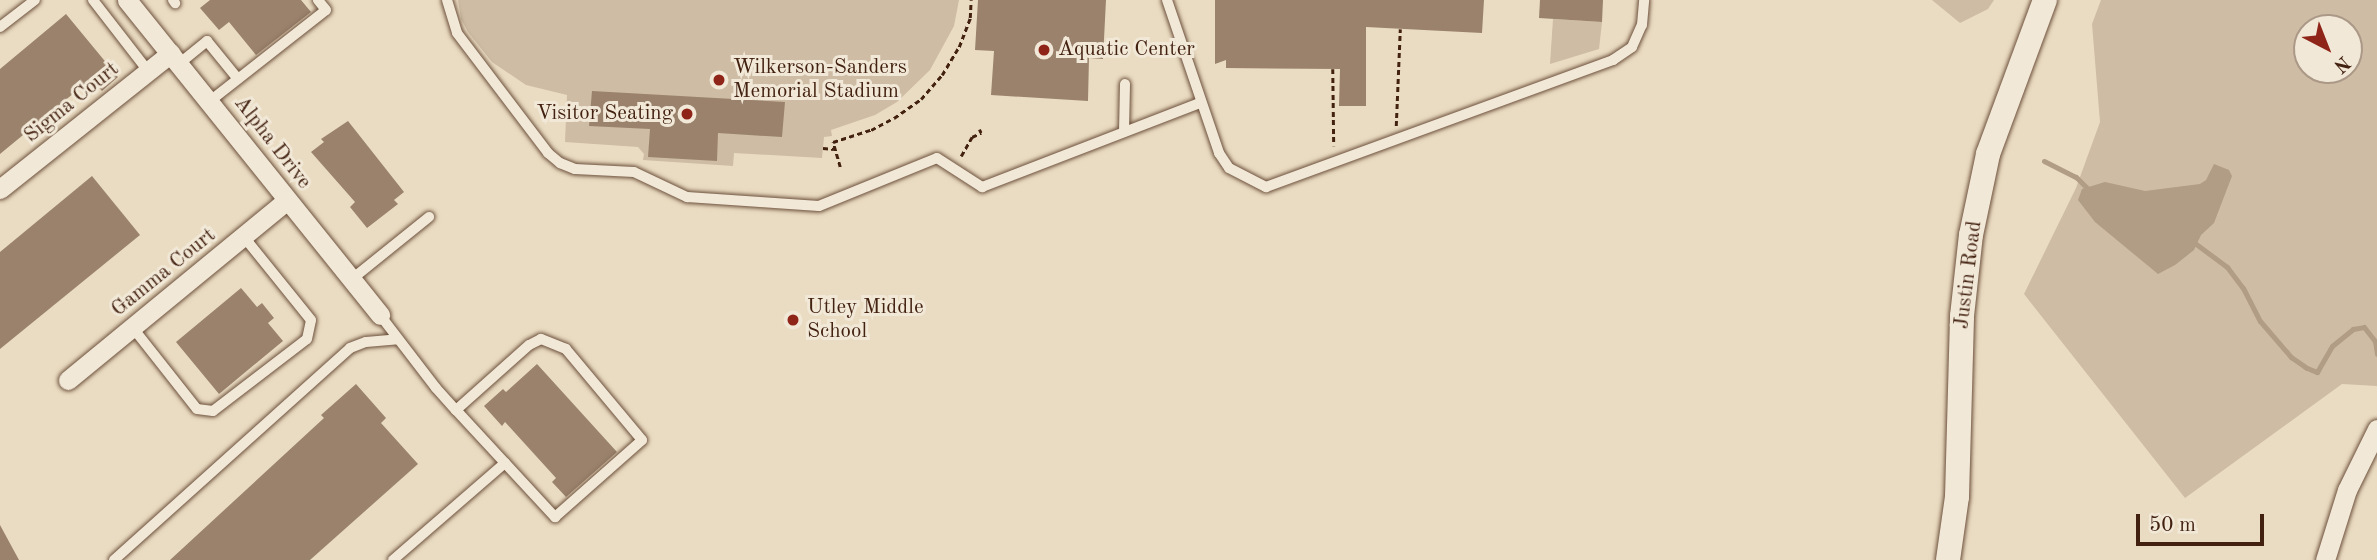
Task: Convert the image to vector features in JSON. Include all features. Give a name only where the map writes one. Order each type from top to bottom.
[{"type":"street","name":"Alpha Drive","points":[[127,0],[380,315]]},
{"type":"street","name":"Justin Road","points":[[1948,560],[1957,497],[1962,316],[1970,235],[1988,154],[2045,0]]},
{"type":"street","name":"Sigma Court","points":[[3,181],[148,71],[176,58]]},
{"type":"street","name":"Gamma Court","points":[[68,380],[287,200]]},
{"type":"street","points":[[2325,560],[2347,491],[2376,432]]},
{"type":"lane","points":[[0,27],[35,0]]},
{"type":"lane","points":[[93,0],[148,71]]},
{"type":"lane","points":[[210,101],[326,10],[318,0]]},
{"type":"lane","points":[[447,0],[449,15],[464,43],[548,153],[560,163],[575,169],[634,172],[687,197],[820,206],[937,158],[982,187],[1200,103]]},
{"type":"lane","points":[[1167,0],[1214,143],[1229,168],[1266,187],[1613,60],[1632,47],[1642,25],[1644,0]]},
{"type":"lane","points":[[176,58],[207,41],[238,79]]},
{"type":"lane","points":[[1124,132],[1125,84]]},
{"type":"lane","points":[[352,279],[429,217]]},
{"type":"lane","points":[[133,328],[197,409],[213,411],[307,339],[311,320],[244,237]]},
{"type":"lane","points":[[380,315],[456,410],[555,517],[642,440],[566,349],[541,339],[529,345],[456,410]]},
{"type":"lane","points":[[114,560],[350,348],[366,342],[398,339]]},
{"type":"lane","points":[[393,560],[505,463]]},
{"type":"path","points":[[839,167],[833,142],[871,130],[921,99],[942,75],[959,47],[970,18],[971,0]]},
{"type":"path","points":[[1396,126],[1400,29]]},
{"type":"path","points":[[1333,69],[1334,146]]},
{"type":"path","points":[[954,169],[972,137],[981,133],[979,130]]},
{"type":"path","points":[[823,148],[834,149]]},
{"type":"shaded area","name":"Wilkerson-Sanders Memorial Stadium","points":[[458,0],[959,0],[954,26],[930,70],[897,102],[875,115],[831,130],[832,136],[824,137],[822,158],[734,153],[733,166],[643,160],[644,154],[638,147],[565,142],[567,95],[526,85],[492,62],[468,32],[461,19]]},
{"type":"shaded area","points":[[1932,0],[1994,0],[1988,9],[1960,23]]},
{"type":"shaded area","points":[[2101,0],[2377,0],[2377,386],[2342,384],[2185,498],[2024,294],[2076,188],[2100,122],[2092,24]]},
{"type":"shaded area","points":[[1553,19],[1602,22],[1599,49],[1550,64]]},
{"type":"shaded area","points":[[2214,164],[2229,170],[2232,176],[2214,223],[2201,235],[2194,250],[2158,274],[2095,222],[2078,200],[2082,189],[2105,182],[2145,191],[2200,184],[2206,180]]},
{"type":"building","points":[[210,0],[301,0],[311,12],[256,55],[229,22],[219,30],[200,8]]},
{"type":"building","name":"Aquatic Center","points":[[978,0],[1106,0],[1103,59],[1089,58],[1088,101],[991,95],[994,51],[975,50]]},
{"type":"building","points":[[1215,0],[1484,0],[1482,33],[1366,27],[1366,106],[1339,106],[1340,69],[1226,68],[1226,60],[1215,64]]},
{"type":"building","points":[[1540,0],[1603,0],[1602,22],[1539,18]]},
{"type":"building","points":[[66,14],[118,77],[102,91],[91,79],[0,154],[0,69]]},
{"type":"building","name":"Visitor Seating","points":[[592,91],[785,102],[782,137],[718,133],[717,161],[648,157],[650,129],[589,126]]},
{"type":"building","points":[[348,121],[404,192],[394,200],[398,204],[367,228],[350,207],[355,202],[311,152],[324,142],[321,139]]},
{"type":"building","points":[[92,176],[140,235],[0,349],[0,252]]},
{"type":"building","points":[[241,288],[257,307],[262,303],[274,318],[268,323],[283,341],[219,394],[176,342]]},
{"type":"building","points":[[537,364],[617,452],[566,497],[552,482],[556,478],[505,422],[502,426],[484,406],[503,389],[506,392]]},
{"type":"building","points":[[356,384],[386,418],[381,423],[418,464],[310,560],[170,560],[324,418],[321,415]]},
{"type":"building","points":[[0,525],[19,560],[0,560]]},
{"type":"waterway","points":[[2044,161],[2076,177],[2091,192]]},
{"type":"waterway","points":[[2192,241],[2227,267],[2243,288],[2260,321],[2291,357],[2307,368],[2317,372],[2332,346],[2353,329],[2364,327],[2375,341],[2377,354]]},
{"type":"place","name":"Aquatic Center","points":[[1044,50]]},
{"type":"place","name":"Wilkerson-Sanders Memorial Stadium","points":[[719,80]]},
{"type":"place","name":"Visitor Seating","points":[[687,114]]},
{"type":"place","name":"Utley Middle School","points":[[793,320]]}]
